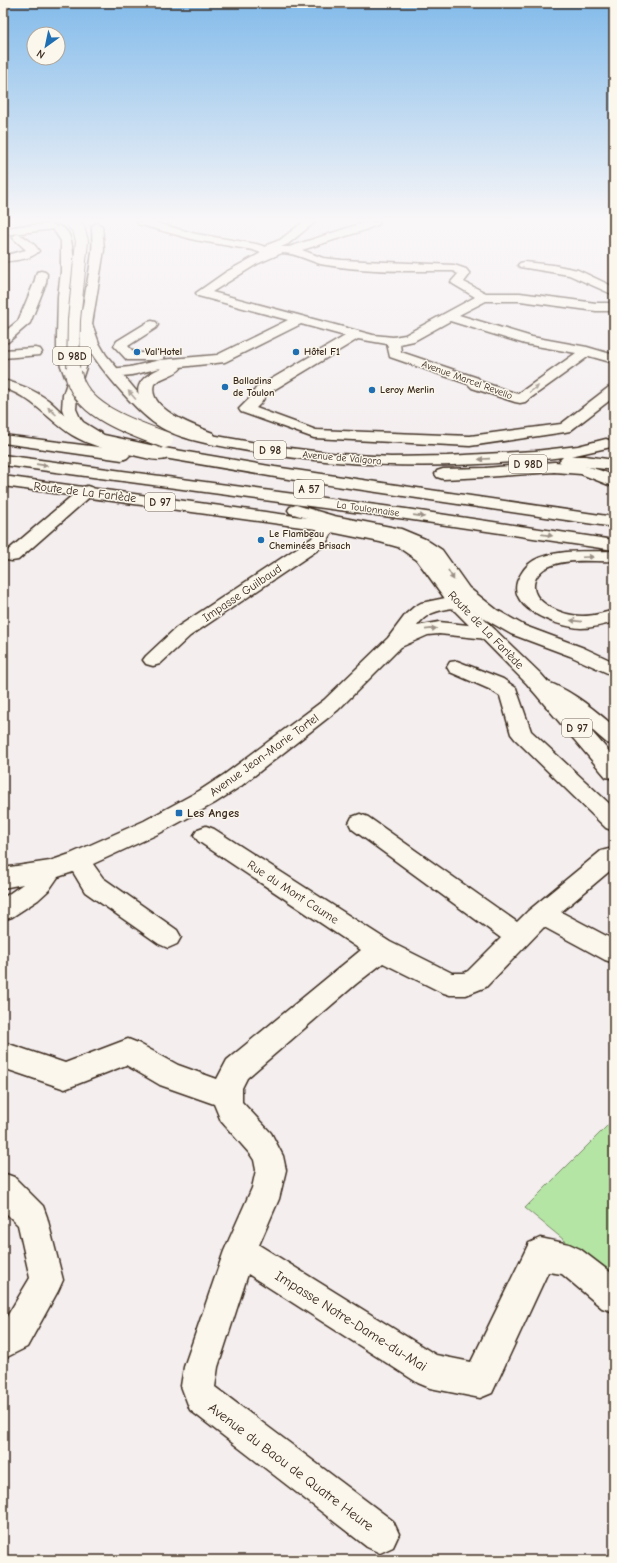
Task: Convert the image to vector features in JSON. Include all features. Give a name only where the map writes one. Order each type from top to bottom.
[{"type":"main road","points":[[3,339],[24,323],[36,295]]},
{"type":"main road","points":[[65,295],[63,317],[64,355],[72,377]]},
{"type":"main road","name":"D 98D","points":[[77,295],[72,377],[76,387],[83,396],[105,414],[129,427],[165,440],[228,452],[356,471],[392,474],[443,474],[560,461],[585,461],[614,465]]},
{"type":"main road","name":"Avenue de Valgora","points":[[91,295],[86,324],[92,343],[101,357],[138,402],[162,422],[188,433],[231,444],[339,459],[420,462],[550,454],[592,448],[610,440]]},
{"type":"main road","points":[[209,295],[356,335],[372,339],[393,341],[409,338],[484,297]]},
{"type":"main road","points":[[480,295],[484,297],[525,298],[585,306],[614,307]]},
{"type":"main road","points":[[585,306],[614,313]]},
{"type":"main road","points":[[448,316],[530,341],[587,352],[614,360]]},
{"type":"main road","points":[[114,372],[130,371],[166,363],[199,359],[212,360],[227,356],[298,320]]},
{"type":"main road","points":[[86,324],[83,355],[70,395],[69,403],[71,415],[78,425],[87,432],[99,438],[127,445],[275,472]]},
{"type":"main road","points":[[145,392],[182,374],[181,370],[166,363],[132,357],[121,346],[152,325]]},
{"type":"main road","points":[[356,335],[261,391],[256,400],[246,409],[314,434],[470,441],[565,428],[614,390]]},
{"type":"main road","name":"Avenue Marcel Revello","points":[[393,341],[395,354],[473,381],[477,385],[520,399],[587,352]]},
{"type":"main road","points":[[3,354],[35,352]]},
{"type":"main road","points":[[199,359],[166,363],[146,386],[145,392],[155,406],[172,421],[203,435],[231,444]]},
{"type":"main road","points":[[143,368],[150,371],[150,376],[155,377]]},
{"type":"main road","points":[[3,384],[24,391],[39,399],[77,431],[103,442],[159,456],[494,505]]},
{"type":"main road","points":[[3,439],[614,522]]},
{"type":"main road","points":[[610,440],[604,449],[605,454],[614,465]]},
{"type":"main road","name":"La Toulonnaise","points":[[3,448],[614,531]]},
{"type":"main road","name":"La Toulonnaise","points":[[3,460],[406,514],[614,545]]},
{"type":"main road","points":[[443,474],[490,473],[538,467],[564,466],[590,471],[614,482]]},
{"type":"main road","name":"Route de La Farlède","points":[[3,481],[87,491],[328,526],[383,537],[404,543],[427,561],[455,602],[499,644],[539,686],[614,771]]},
{"type":"main road","points":[[172,483],[268,501],[331,520],[395,533],[408,538],[433,551],[442,560],[463,592],[493,616],[525,634],[577,652],[614,670]]},
{"type":"main road","points":[[12,556],[87,491]]},
{"type":"main road","name":"Impasse Guilbaud","points":[[153,660],[183,632],[318,541],[328,526]]},
{"type":"main road","points":[[614,556],[566,558],[543,562],[535,567],[529,574],[525,586],[528,598],[536,606],[548,614],[562,619],[588,622],[614,616]]},
{"type":"main road","name":"Avenue Jean-Marie Tortel","points":[[3,878],[50,870],[78,861],[179,813],[233,780],[331,705],[395,642],[413,618],[421,611],[428,607],[455,602]]},
{"type":"main road","name":"Avenue Jean-Marie Tortel","points":[[395,642],[424,630],[439,628],[487,633]]},
{"type":"main road","points":[[457,667],[496,684],[509,693],[522,734],[614,822]]},
{"type":"main road","points":[[539,686],[558,694],[578,707],[614,738]]},
{"type":"main road","points":[[360,823],[518,937]]},
{"type":"main road","name":"Rue du Mont Caume","points":[[206,835],[381,950]]},
{"type":"main road","points":[[3,1055],[65,1076],[128,1052],[170,1076],[226,1095],[229,1080],[237,1070],[347,976],[381,950],[450,984],[466,984],[477,978],[542,914],[612,855]]},
{"type":"main road","points":[[78,861],[94,885],[168,937]]},
{"type":"main road","points":[[3,910],[34,889],[45,879],[50,870]]},
{"type":"main road","points":[[542,914],[614,952]]},
{"type":"main road","name":"Avenue du Baou de Quatre Heure","points":[[226,1095],[228,1108],[266,1151],[270,1160],[271,1180],[240,1251],[201,1367],[198,1386],[202,1398],[380,1534]]},
{"type":"main road","points":[[3,1188],[32,1218],[47,1280],[15,1335],[3,1342]]},
{"type":"main road","name":"Impasse Notre-Dame-du-Mai","points":[[240,1251],[430,1371],[480,1381],[540,1254],[569,1260],[614,1296]]},
{"type":"green space","points":[[614,1119],[614,1281],[525,1208]]},
{"type":"place","name":"Val'Hotel","points":[[137,352]]},
{"type":"place","name":"Hôtel F1","points":[[296,352]]},
{"type":"place","name":"Balladins de Toulon","points":[[225,387]]},
{"type":"place","name":"Leroy Merlin","points":[[372,390]]},
{"type":"place","name":"Le Flambeau Cheminées Brisach","points":[[261,540]]},
{"type":"place","name":"Les Anges","points":[[179,813]]}]
